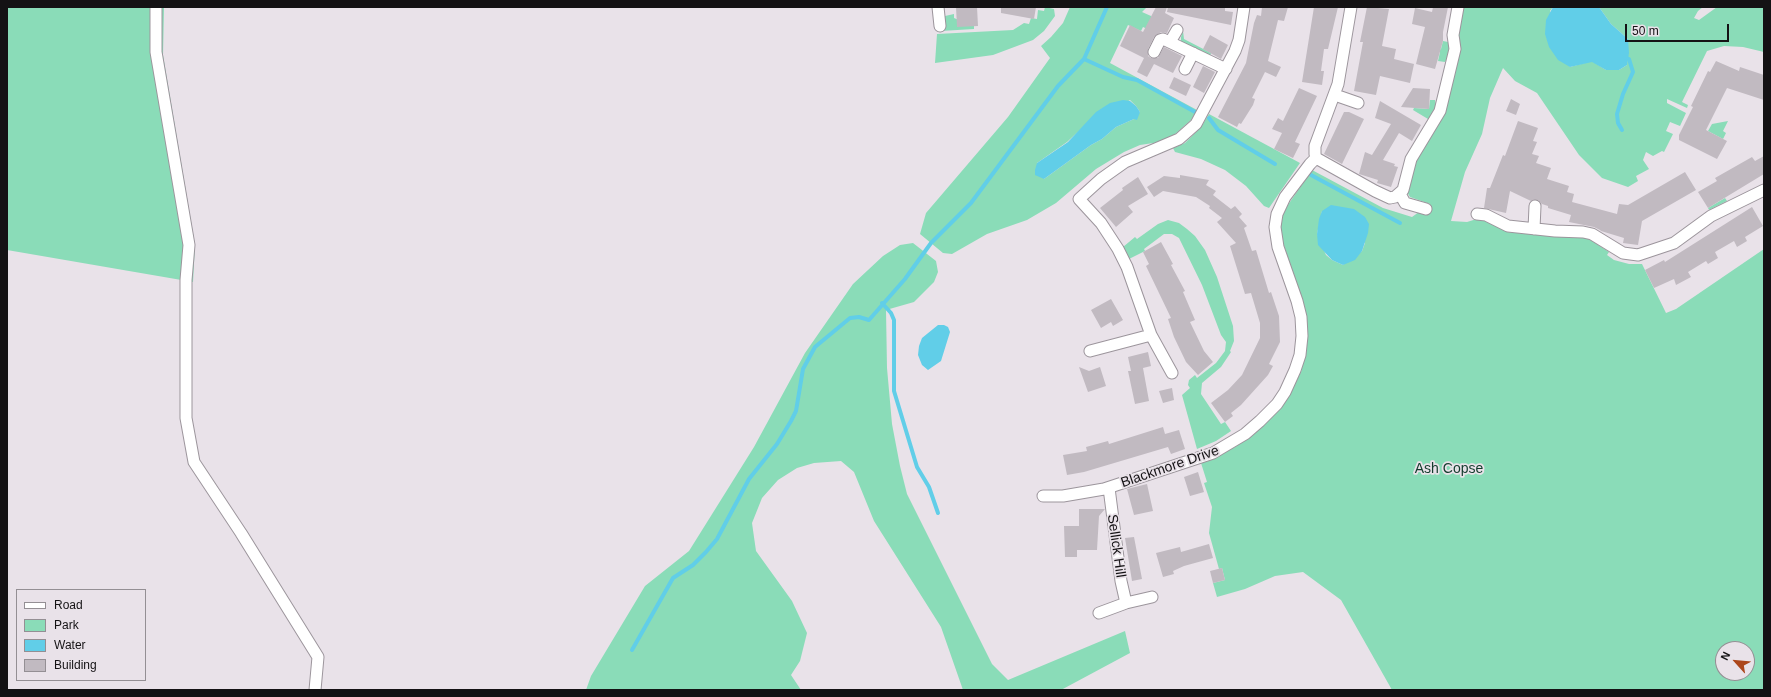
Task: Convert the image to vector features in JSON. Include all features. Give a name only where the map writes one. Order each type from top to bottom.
[{"type":"street","points":[[156,7],[156,52],[189,245],[186,280],[186,418],[194,462],[241,533],[318,657],[314,690]]},
{"type":"street","points":[[938,7],[940,26]]},
{"type":"street","points":[[1172,373],[1151,335],[1127,267],[1118,249],[1101,224],[1079,199],[1101,179],[1125,162],[1179,139],[1196,124],[1226,70],[1239,40],[1244,7]]},
{"type":"street","points":[[1351,7],[1338,84],[1314,146],[1316,158],[1385,196],[1395,197],[1403,190],[1411,159],[1440,111],[1455,48],[1453,35],[1458,7]]},
{"type":"street","points":[[1170,42],[1177,30]]},
{"type":"street","points":[[1154,52],[1160,40],[1163,39],[1226,70]]},
{"type":"street","points":[[1185,69],[1193,53]]},
{"type":"street","points":[[1334,94],[1358,103]]},
{"type":"street","name":"Blackmore Drive","points":[[1043,496],[1074,495],[1109,488],[1199,459],[1230,445],[1260,421],[1277,404],[1285,392],[1293,375],[1300,355],[1302,336],[1301,317],[1278,247],[1275,227],[1277,214],[1285,197],[1316,158]]},
{"type":"street","points":[[1477,214],[1486,215],[1508,226],[1592,234],[1614,249],[1623,253],[1638,255],[1674,243],[1711,216],[1764,190]]},
{"type":"street","points":[[1400,194],[1405,203],[1426,209]]},
{"type":"street","points":[[1534,229],[1535,206]]},
{"type":"street","points":[[1090,351],[1151,335]]},
{"type":"street","name":"Sellick Hill","points":[[1109,488],[1121,581],[1126,603]]},
{"type":"street","points":[[1099,613],[1126,603],[1152,597]]},
{"type":"green space","points":[[7,7],[164,7],[163,55],[195,245],[193,282],[7,250]]},
{"type":"green space","points":[[1045,7],[1054,9],[1055,16],[1044,31],[1033,40],[993,55],[935,63],[937,34],[1013,30],[1024,23],[1029,24],[1031,18],[1037,19],[1038,10],[1044,11]]},
{"type":"green space","points":[[1070,7],[1147,7],[1142,12],[1151,16],[1156,33],[1143,27],[1141,31],[1128,25],[1110,63],[1197,110],[1191,120],[1173,136],[1160,142],[1140,145],[1124,152],[1096,169],[1056,203],[1027,220],[987,234],[952,254],[943,253],[920,234],[926,213],[1008,117],[1050,58],[1041,46],[1063,23]],"holes":[[[1130,100],[1140,112],[1134,119],[1116,127],[1102,139],[1091,145],[1044,179],[1037,163],[1067,142],[1081,129]]]},
{"type":"green space","name":"Ash Copse","points":[[1463,7],[1553,7],[1550,11],[1570,67],[1592,61],[1606,70],[1619,70],[1627,65],[1628,39],[1611,24],[1599,7],[1703,7],[1698,11],[1694,18],[1699,20],[1717,7],[1764,7],[1764,52],[1743,47],[1724,46],[1707,51],[1682,102],[1688,105],[1687,108],[1667,99],[1667,103],[1686,113],[1680,126],[1670,122],[1666,131],[1673,134],[1664,152],[1662,151],[1653,156],[1646,152],[1643,160],[1649,169],[1636,176],[1638,181],[1628,187],[1602,178],[1579,155],[1537,93],[1515,81],[1503,68],[1490,98],[1482,134],[1465,172],[1451,221],[1467,222],[1480,218],[1507,230],[1507,232],[1548,236],[1572,235],[1589,239],[1609,252],[1607,255],[1614,260],[1629,264],[1642,264],[1666,313],[1676,309],[1764,249],[1764,690],[1392,690],[1341,600],[1303,572],[1275,576],[1245,589],[1217,597],[1213,583],[1225,580],[1222,568],[1219,569],[1209,533],[1212,507],[1204,483],[1207,482],[1201,463],[1235,447],[1254,433],[1285,400],[1301,372],[1307,348],[1307,321],[1304,305],[1281,237],[1281,215],[1312,170],[1383,208],[1412,217],[1430,204],[1410,197],[1407,192],[1418,156],[1441,120]],"holes":[[[1322,211],[1365,243],[1362,251],[1343,265],[1332,260],[1326,255],[1317,234]]]},
{"type":"green space","points":[[954,14],[954,18],[974,26],[974,29],[941,31],[934,27],[945,26],[945,16]]},
{"type":"green space","points":[[1183,31],[1184,39],[1211,53],[1210,56],[1181,42]]},
{"type":"green space","points":[[1443,41],[1448,42],[1450,48],[1449,55],[1445,62],[1438,61],[1440,52],[1438,51],[1441,49]]},
{"type":"green space","points":[[1430,100],[1435,100],[1436,106],[1431,117],[1428,119],[1413,110],[1414,108],[1429,109]]},
{"type":"green space","points":[[1209,114],[1300,163],[1269,208],[1264,206],[1246,186],[1225,170],[1201,159],[1175,152],[1173,148],[1185,143],[1201,127]]},
{"type":"green space","points":[[1728,121],[1723,131],[1726,133],[1723,139],[1708,131],[1712,124]]},
{"type":"green space","points":[[1725,198],[1727,201],[1709,210],[1708,208]]},
{"type":"green space","points":[[1168,220],[1179,223],[1187,229],[1195,236],[1205,250],[1217,277],[1233,326],[1234,341],[1230,351],[1231,352],[1221,367],[1202,383],[1201,394],[1221,424],[1225,422],[1231,431],[1216,441],[1197,449],[1182,395],[1190,388],[1188,385],[1189,380],[1195,375],[1197,378],[1216,363],[1225,351],[1226,342],[1221,335],[1202,285],[1179,238],[1172,234],[1164,234],[1144,249],[1145,251],[1129,259],[1123,247],[1135,237],[1137,239],[1158,224]]},
{"type":"green space","points":[[913,243],[936,261],[938,272],[934,282],[914,302],[886,310],[887,368],[892,424],[907,494],[992,664],[1008,680],[1125,631],[1130,653],[1061,690],[963,690],[941,627],[874,521],[854,472],[841,461],[814,463],[797,468],[778,480],[762,498],[752,523],[756,551],[792,601],[807,633],[800,661],[791,675],[801,690],[586,690],[591,676],[645,586],[689,551],[754,447],[805,353],[853,284],[883,256],[900,245]]},
{"type":"water","points":[[1553,7],[1599,7],[1611,24],[1628,39],[1629,53],[1627,65],[1619,70],[1606,70],[1592,62],[1570,67],[1558,60],[1549,47],[1545,34],[1546,20]]},
{"type":"water","points":[[1123,100],[1130,101],[1136,106],[1140,112],[1137,120],[1134,119],[1116,127],[1102,139],[1091,145],[1044,179],[1035,175],[1037,163],[1068,142],[1096,112],[1110,103]]},
{"type":"water","points":[[1331,205],[1354,209],[1365,217],[1369,224],[1368,233],[1362,251],[1355,260],[1343,265],[1332,260],[1318,245],[1317,234],[1319,219],[1322,211]]},
{"type":"water","points":[[938,325],[948,327],[950,332],[941,361],[928,370],[922,365],[918,355],[919,346],[922,338]]},
{"type":"building","points":[[956,7],[977,7],[978,26],[957,27]]},
{"type":"building","points":[[1001,7],[1036,7],[1034,19],[1001,13]]},
{"type":"building","points":[[1156,7],[1167,7],[1165,13],[1174,18],[1167,33],[1161,32],[1154,37],[1148,49],[1148,56],[1151,58],[1158,58],[1164,47],[1182,56],[1173,73],[1154,64],[1147,77],[1137,72],[1144,58],[1120,46],[1130,25],[1143,32]]},
{"type":"building","points":[[1168,7],[1225,7],[1225,11],[1233,12],[1231,25],[1167,12]]},
{"type":"building","points":[[1262,7],[1288,7],[1284,21],[1278,20],[1268,61],[1281,67],[1276,77],[1265,72],[1252,98],[1255,99],[1253,105],[1241,124],[1239,123],[1237,127],[1218,117],[1246,63],[1254,23],[1257,15],[1261,16]]},
{"type":"building","points":[[1314,7],[1338,7],[1328,49],[1324,49],[1321,71],[1324,71],[1322,85],[1302,82]]},
{"type":"building","points":[[1367,7],[1389,9],[1382,46],[1396,49],[1394,59],[1414,64],[1410,83],[1380,76],[1376,95],[1354,91],[1363,42],[1360,42]]},
{"type":"building","points":[[1433,7],[1448,7],[1443,32],[1443,41],[1435,69],[1416,64],[1425,27],[1412,24],[1415,8],[1432,12]]},
{"type":"building","points":[[1210,35],[1228,45],[1221,59],[1203,49]]},
{"type":"building","points":[[1716,61],[1739,71],[1740,67],[1764,75],[1764,100],[1727,88],[1706,130],[1727,141],[1717,159],[1679,140],[1679,135],[1693,107],[1691,106],[1708,71],[1710,72]]},
{"type":"building","points":[[1203,66],[1215,72],[1204,93],[1193,87]]},
{"type":"building","points":[[1174,77],[1191,85],[1186,96],[1169,88]]},
{"type":"building","points":[[1299,88],[1317,96],[1295,142],[1300,144],[1293,158],[1274,149],[1282,133],[1272,129],[1278,118],[1283,121]]},
{"type":"building","points":[[1413,88],[1430,89],[1429,109],[1401,107]]},
{"type":"building","points":[[1511,99],[1520,104],[1516,115],[1506,111]]},
{"type":"building","points":[[1380,101],[1421,125],[1412,141],[1399,133],[1383,160],[1395,164],[1394,166],[1398,167],[1391,187],[1377,183],[1378,180],[1359,174],[1365,152],[1372,155],[1391,124],[1375,118]]},
{"type":"building","points":[[1344,112],[1349,112],[1364,119],[1342,164],[1324,154]]},
{"type":"building","points":[[1518,121],[1538,128],[1533,141],[1537,142],[1532,154],[1539,156],[1536,163],[1551,168],[1547,179],[1569,186],[1567,192],[1574,194],[1572,202],[1617,214],[1619,204],[1628,205],[1685,172],[1696,190],[1642,221],[1638,245],[1623,243],[1624,238],[1601,231],[1594,227],[1569,222],[1571,215],[1548,208],[1548,206],[1542,204],[1538,200],[1531,201],[1510,191],[1506,213],[1484,208],[1487,188],[1490,188],[1503,155],[1505,156]]},
{"type":"building","points":[[1764,156],[1764,174],[1708,208],[1698,192],[1717,181],[1715,178],[1752,157],[1755,161]]},
{"type":"building","points":[[1180,175],[1209,180],[1206,185],[1216,191],[1213,195],[1231,209],[1235,206],[1242,214],[1239,217],[1247,226],[1244,228],[1252,251],[1256,250],[1269,293],[1271,292],[1279,316],[1280,342],[1269,364],[1273,366],[1268,375],[1241,405],[1231,413],[1233,416],[1225,422],[1211,403],[1228,390],[1242,375],[1260,338],[1260,323],[1251,293],[1245,294],[1230,246],[1236,243],[1217,222],[1222,218],[1209,208],[1210,206],[1196,197],[1163,191],[1154,197],[1147,187],[1164,176],[1180,178]]},
{"type":"building","points":[[1138,177],[1148,194],[1128,206],[1133,212],[1116,227],[1100,208],[1123,190],[1122,188]]},
{"type":"building","points":[[1752,207],[1763,226],[1745,237],[1747,241],[1737,247],[1734,241],[1715,252],[1718,258],[1708,264],[1706,261],[1688,272],[1691,277],[1676,285],[1674,279],[1654,288],[1645,270],[1664,260],[1665,262]]},
{"type":"building","points":[[1161,242],[1185,291],[1183,292],[1195,320],[1190,322],[1204,351],[1213,362],[1198,375],[1186,362],[1174,337],[1168,319],[1171,318],[1146,266],[1149,264],[1143,252]]},
{"type":"building","points":[[1111,299],[1123,320],[1113,326],[1111,322],[1101,328],[1091,310]]},
{"type":"building","points":[[1148,352],[1151,366],[1143,368],[1149,401],[1135,404],[1128,371],[1131,371],[1128,357]]},
{"type":"building","points":[[1079,367],[1089,371],[1100,367],[1106,386],[1088,392]]},
{"type":"building","points":[[1172,388],[1174,400],[1163,403],[1159,391]]},
{"type":"building","points":[[1163,427],[1165,434],[1179,430],[1185,449],[1171,454],[1168,447],[1084,472],[1067,475],[1063,455],[1087,451],[1086,447],[1108,441],[1109,444]]},
{"type":"building","points":[[1198,472],[1204,492],[1190,496],[1184,477]]},
{"type":"building","points":[[1147,484],[1153,511],[1134,515],[1127,489]]},
{"type":"building","points":[[1079,509],[1105,509],[1099,516],[1097,550],[1077,550],[1077,557],[1065,557],[1064,526],[1079,526]]},
{"type":"building","points":[[1134,537],[1142,579],[1132,581],[1125,538]]},
{"type":"building","points":[[1209,544],[1213,558],[1184,566],[1173,571],[1174,574],[1163,577],[1156,553],[1180,547],[1181,552]]},
{"type":"building","points":[[1222,568],[1225,580],[1213,583],[1210,571]]},
{"type":"waterway","points":[[632,650],[673,578],[693,565],[717,539],[749,479],[777,444],[791,421],[796,411],[803,369],[815,347],[850,318],[859,317],[869,320],[905,279],[931,243],[971,203],[1058,86],[1084,59],[1107,7]]},
{"type":"waterway","points":[[1622,130],[1618,123],[1617,114],[1623,94],[1633,72],[1629,59],[1624,57]]},
{"type":"waterway","points":[[1084,59],[1123,77],[1137,80],[1195,112]]},
{"type":"waterway","points":[[1209,118],[1218,130],[1275,164]]},
{"type":"waterway","points":[[1311,175],[1400,223]]},
{"type":"waterway","points":[[882,303],[891,313],[894,320],[894,391],[917,467],[929,487],[938,513]]}]
